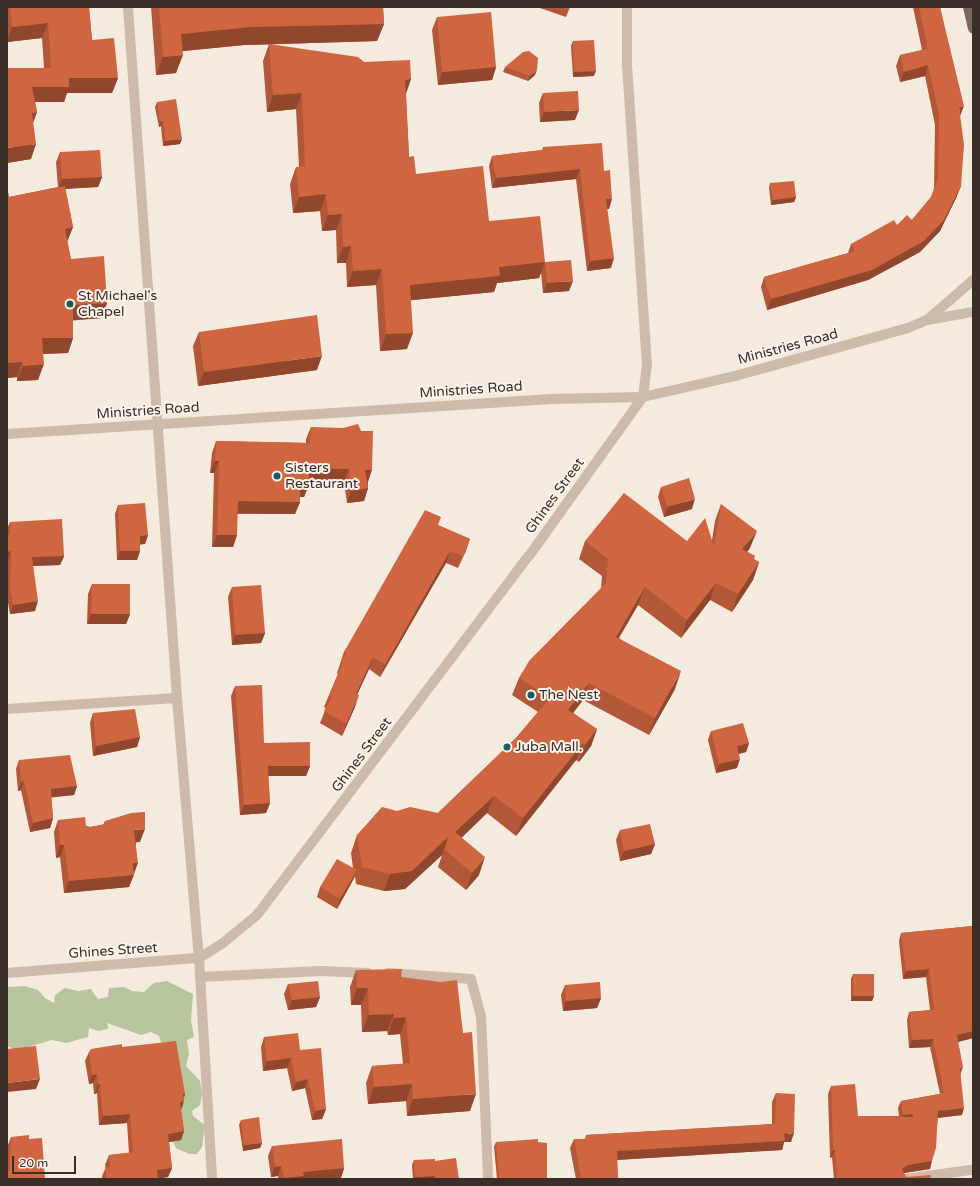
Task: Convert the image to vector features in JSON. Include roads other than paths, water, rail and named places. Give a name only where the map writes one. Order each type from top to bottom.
[{"type":"main road","points":[[968,7],[973,28]]},
{"type":"street","points":[[128,7],[177,698],[199,958],[212,1179]]},
{"type":"street","points":[[627,7],[627,65],[647,366],[643,397]]},
{"type":"street","name":"Ministries Road","points":[[927,320],[973,280]]},
{"type":"street","name":"Ministries Road","points":[[7,434],[551,399],[643,397],[743,374],[908,328],[927,320],[973,312]]},
{"type":"street","name":"Ghines Street","points":[[7,973],[199,958],[223,944],[257,915],[529,556],[643,397]]},
{"type":"street","points":[[7,709],[177,698]]},
{"type":"street","points":[[200,977],[321,971],[471,979],[481,1016],[488,1179]]},
{"type":"street","points":[[904,1179],[970,1173]]},
{"type":"place","name":"St Michael's Chapel","points":[[70,304]]},
{"type":"place","name":"Sisters Restaurant","points":[[277,476]]},
{"type":"place","name":"The Nest","points":[[531,695]]},
{"type":"place","name":"Juba Mall.","points":[[507,747]]}]
